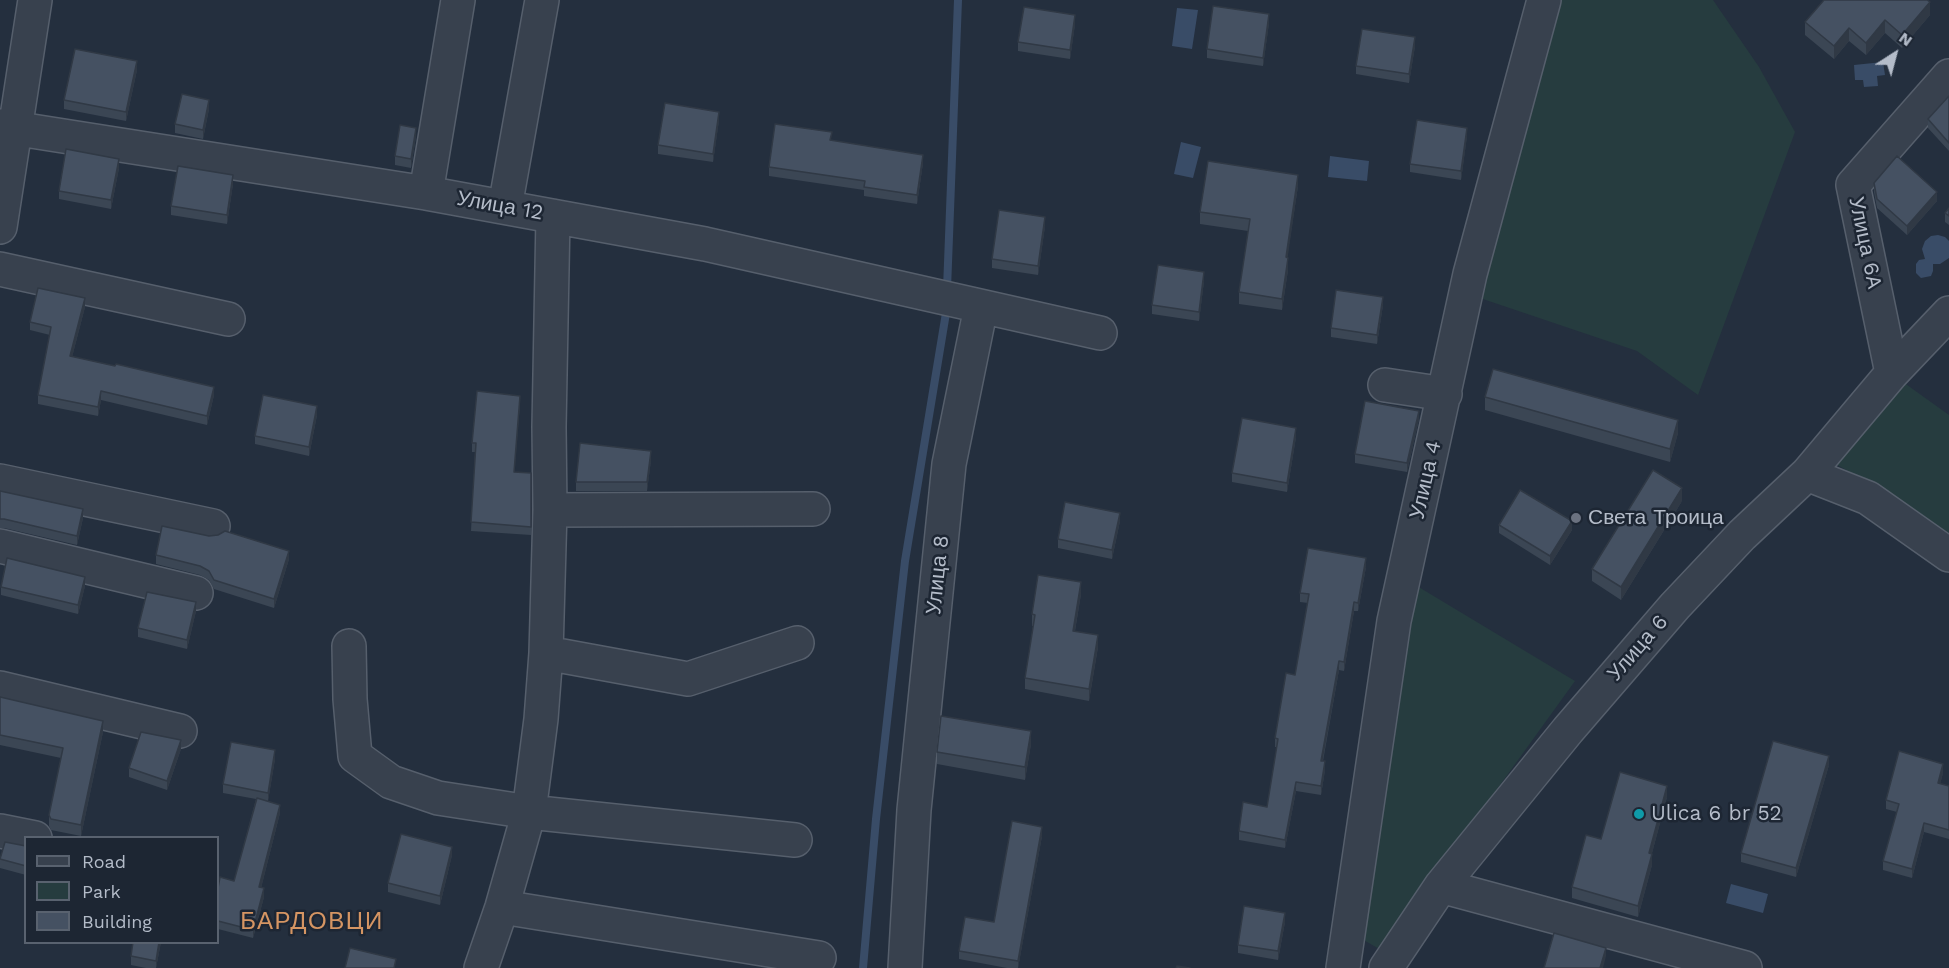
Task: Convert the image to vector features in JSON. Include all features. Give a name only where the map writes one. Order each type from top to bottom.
[{"type":"street","points":[[0,227],[7,127],[34,0]]},
{"type":"street","points":[[426,193],[458,0]]},
{"type":"street","points":[[505,207],[542,0]]},
{"type":"street","name":"Улица 4","points":[[1343,968],[1394,621],[1470,274],[1544,0]]},
{"type":"street","name":"Улица 6A","points":[[1892,373],[1853,185],[1949,76]]},
{"type":"street","name":"Улица 12","points":[[7,127],[505,207],[705,244],[981,307]]},
{"type":"street","points":[[481,968],[502,908],[529,812],[541,719],[546,653],[550,510],[549,427],[553,216]]},
{"type":"street","points":[[0,269],[228,319]]},
{"type":"street","points":[[981,307],[1100,333]]},
{"type":"street","name":"Улица 8","points":[[905,968],[914,810],[949,464],[981,307]]},
{"type":"street","points":[[1949,313],[1892,373],[1807,474],[1868,498],[1949,555]]},
{"type":"street","points":[[1385,385],[1445,394]]},
{"type":"street","name":"Улица 6","points":[[1386,968],[1441,886],[1568,730],[1675,606],[1742,535],[1807,474]]},
{"type":"street","points":[[0,481],[213,526]]},
{"type":"street","points":[[550,510],[813,509]]},
{"type":"street","points":[[0,546],[196,593]]},
{"type":"street","points":[[546,653],[688,679],[797,643]]},
{"type":"street","points":[[349,646],[350,699],[355,756],[391,782],[438,798],[529,812],[795,840]]},
{"type":"street","points":[[0,688],[180,731]]},
{"type":"street","points":[[0,831],[29,836]]},
{"type":"street","points":[[1441,886],[1745,968]]},
{"type":"street","points":[[502,908],[819,958]]},
{"type":"green space","points":[[1551,0],[1713,0],[1759,67],[1795,132],[1698,395],[1637,351],[1468,294]]},
{"type":"green space","points":[[1896,377],[1949,415],[1949,541],[1879,488],[1830,461]]},
{"type":"green space","points":[[1412,583],[1575,681],[1381,950],[1353,934]]},
{"type":"water","points":[[1177,8],[1198,10],[1192,49],[1172,46]]},
{"type":"water","points":[[1883,62],[1885,75],[1877,76],[1878,86],[1864,87],[1863,80],[1855,80],[1854,65]]},
{"type":"water","points":[[1181,142],[1201,147],[1193,178],[1174,174]]},
{"type":"water","points":[[1330,156],[1369,161],[1367,181],[1328,177]]},
{"type":"water","points":[[1938,235],[1949,241],[1949,258],[1940,264],[1933,264],[1931,276],[1921,278],[1916,273],[1916,264],[1919,260],[1925,259],[1922,249],[1925,241],[1931,236]]},
{"type":"water","points":[[1731,884],[1768,894],[1763,913],[1726,903]]},
{"type":"building","points":[[1824,0],[1927,0],[1930,2],[1902,35],[1885,20],[1866,43],[1849,28],[1834,46],[1805,22]]},
{"type":"building","points":[[1213,6],[1269,14],[1263,58],[1207,49]]},
{"type":"building","points":[[1024,7],[1075,15],[1070,50],[1018,42]]},
{"type":"building","points":[[1362,29],[1415,37],[1409,74],[1356,66]]},
{"type":"building","points":[[75,49],[137,61],[126,112],[64,100]]},
{"type":"building","points":[[182,94],[209,100],[203,130],[175,124]]},
{"type":"building","points":[[1949,96],[1949,143],[1928,119]]},
{"type":"building","points":[[665,103],[719,112],[713,154],[658,145]]},
{"type":"building","points":[[1417,120],[1467,128],[1461,171],[1410,164]]},
{"type":"building","points":[[775,124],[832,132],[830,140],[923,155],[917,195],[864,187],[865,181],[769,167]]},
{"type":"building","points":[[400,125],[416,128],[411,159],[395,156]]},
{"type":"building","points":[[66,149],[119,159],[111,200],[59,191]]},
{"type":"building","points":[[1897,156],[1937,192],[1907,226],[1877,199],[1874,183]]},
{"type":"building","points":[[1208,161],[1298,175],[1282,299],[1239,292],[1250,219],[1200,212]]},
{"type":"building","points":[[178,166],[233,175],[227,215],[171,206]]},
{"type":"building","points":[[999,210],[1045,217],[1038,266],[992,259]]},
{"type":"building","points":[[1158,265],[1204,272],[1199,312],[1152,305]]},
{"type":"building","points":[[38,288],[85,298],[70,356],[115,366],[116,364],[214,387],[207,416],[101,391],[98,407],[38,395],[51,327],[30,322]]},
{"type":"building","points":[[1336,290],[1383,297],[1377,335],[1331,328]]},
{"type":"building","points":[[1493,369],[1678,420],[1670,449],[1485,397]]},
{"type":"building","points":[[477,391],[520,396],[514,472],[531,473],[531,527],[471,522],[476,443],[472,443]]},
{"type":"building","points":[[263,395],[317,406],[309,447],[255,436]]},
{"type":"building","points":[[1365,401],[1419,411],[1407,463],[1355,454]]},
{"type":"building","points":[[1242,418],[1296,428],[1287,483],[1232,473]]},
{"type":"building","points":[[580,443],[651,451],[647,482],[576,482]]},
{"type":"building","points":[[1653,470],[1682,488],[1621,587],[1592,569]]},
{"type":"building","points":[[1520,490],[1572,521],[1550,556],[1499,525]]},
{"type":"building","points":[[0,491],[83,509],[77,536],[0,519]]},
{"type":"building","points":[[1065,502],[1120,513],[1112,550],[1058,539]]},
{"type":"building","points":[[162,526],[209,536],[225,531],[289,551],[274,599],[214,580],[209,571],[200,566],[156,555]]},
{"type":"building","points":[[1308,548],[1366,558],[1358,603],[1354,602],[1344,662],[1339,661],[1321,761],[1325,761],[1321,786],[1296,782],[1285,840],[1239,831],[1243,802],[1267,807],[1286,673],[1295,675],[1309,594],[1300,593]]},
{"type":"building","points":[[7,558],[85,577],[78,605],[1,587]]},
{"type":"building","points":[[1038,575],[1081,582],[1073,631],[1098,635],[1089,689],[1025,678],[1035,615],[1032,614]]},
{"type":"building","points":[[147,592],[196,602],[187,640],[138,628]]},
{"type":"building","points":[[0,697],[103,721],[81,825],[51,819],[49,815],[63,748],[0,735]]},
{"type":"building","points":[[941,716],[1031,731],[1025,767],[937,752]]},
{"type":"building","points":[[141,732],[181,740],[167,781],[129,768]]},
{"type":"building","points":[[1773,741],[1829,756],[1796,868],[1741,853]]},
{"type":"building","points":[[231,742],[275,750],[268,793],[223,784]]},
{"type":"building","points":[[1899,751],[1943,764],[1938,783],[1949,786],[1949,830],[1924,823],[1912,869],[1883,861],[1899,804],[1886,800]]},
{"type":"building","points":[[1620,772],[1667,786],[1638,906],[1572,887],[1586,835],[1601,839]]},
{"type":"building","points":[[257,798],[280,805],[259,887],[264,888],[253,930],[219,921],[220,877],[234,881]]},
{"type":"building","points":[[1012,821],[1042,827],[1018,961],[959,951],[965,917],[994,922]]},
{"type":"building","points":[[401,834],[452,847],[440,896],[388,883]]},
{"type":"building","points":[[5,842],[24,846],[24,865],[0,859]]},
{"type":"building","points":[[1244,906],[1285,913],[1278,951],[1238,945]]},
{"type":"building","points":[[1554,933],[1606,948],[1600,968],[1544,968]]},
{"type":"building","points":[[133,944],[159,944],[156,961],[131,956]]},
{"type":"building","points":[[350,948],[396,959],[394,968],[345,968]]},
{"type":"waterway","points":[[947,289],[958,0]]},
{"type":"waterway","points":[[863,968],[876,819],[905,561],[946,313]]},
{"type":"place","name":"Света Троица","points":[[1576,518]]},
{"type":"place","name":"Ulica 6 br 52","points":[[1639,814]]},
{"type":"district","name":"БАРДОВЦИ","points":[[312,922]]}]
